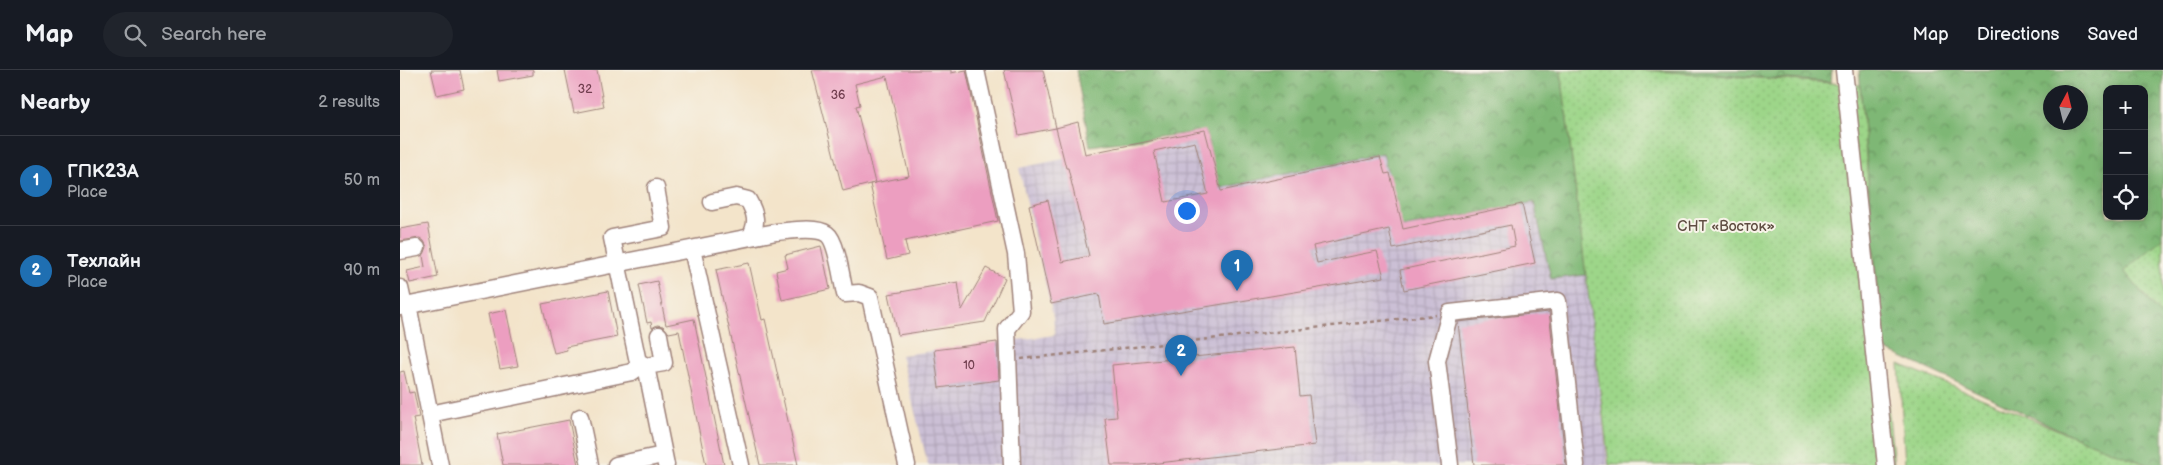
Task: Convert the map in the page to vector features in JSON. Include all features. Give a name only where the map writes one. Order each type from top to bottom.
[{"type":"lane","points":[[976,70],[1016,254],[1022,311],[1007,330],[1012,465]]},
{"type":"lane","points":[[1844,70],[1886,465]]},
{"type":"lane","points":[[616,465],[665,460],[612,238],[663,228],[656,188]]},
{"type":"lane","points":[[712,202],[736,197],[748,200],[756,213],[755,227],[750,237]]},
{"type":"lane","points":[[404,306],[750,237],[804,229],[826,233],[833,241],[845,294],[859,293],[870,297],[907,465]]},
{"type":"lane","points":[[400,251],[417,248]]},
{"type":"lane","points":[[692,249],[741,465]]},
{"type":"lane","points":[[400,288],[440,465]]},
{"type":"lane","points":[[1450,465],[1437,361],[1450,313],[1558,301],[1576,465]]},
{"type":"lane","points":[[430,414],[632,372],[643,364],[664,364],[659,334]]},
{"type":"lane","points":[[580,417],[590,465]]},
{"type":"path","points":[[1008,360],[1450,313]]},
{"type":"shaded area","points":[[1205,130],[1220,187],[1387,152],[1402,228],[1534,201],[1551,279],[1586,275],[1608,465],[928,465],[901,355],[1055,335],[1053,316],[1019,168]]},
{"type":"green space","points":[[1076,70],[1561,70],[1586,275],[1551,279],[1534,202],[1402,228],[1383,153],[1220,188],[1205,131],[1090,146]]},
{"type":"green space","name":"СНТ «Восток»","points":[[1561,70],[1642,70],[1860,85],[1882,348],[1894,465],[1609,465]]},
{"type":"green space","points":[[1642,70],[1832,70],[1831,82]]},
{"type":"green space","points":[[1859,70],[2163,70],[2163,239],[2124,271],[2163,318],[2163,465],[2148,465],[2080,439],[1882,348]]},
{"type":"green space","points":[[2163,238],[2163,318],[2124,271]]},
{"type":"green space","points":[[1899,364],[2080,439],[2148,465],[1905,465]]},
{"type":"building","points":[[431,70],[460,70],[464,89],[437,95]]},
{"type":"building","points":[[497,70],[533,70],[533,75],[499,81]]},
{"type":"building","points":[[565,70],[597,70],[604,107],[574,113]]},
{"type":"building","points":[[812,70],[951,70],[951,73],[966,70],[998,221],[905,241],[908,255],[887,260],[870,184],[843,191]],"holes":[[[887,76],[909,176],[875,183],[856,106],[860,105],[855,84]]]},
{"type":"building","points":[[1004,70],[1043,70],[1056,128],[1019,135]]},
{"type":"building","points":[[1078,122],[1085,154],[1205,130],[1221,191],[1380,157],[1385,174],[1390,173],[1403,229],[1522,204],[1535,263],[1404,290],[1400,270],[1515,246],[1511,225],[1393,249],[1389,229],[1313,246],[1317,263],[1377,251],[1384,277],[1104,324],[1099,294],[1051,304],[1029,205],[1048,200],[1062,262],[1089,256],[1068,168],[1066,168],[1056,128]],"holes":[[[1195,142],[1208,194],[1165,202],[1154,151]]]},
{"type":"building","points":[[428,224],[438,277],[410,283],[407,271],[425,267],[423,256],[427,247],[420,238],[400,241],[400,229]]},
{"type":"building","points":[[821,246],[830,289],[782,300],[776,271],[788,268],[785,255]]},
{"type":"building","points":[[749,263],[762,320],[765,319],[798,465],[760,465],[716,270]]},
{"type":"building","points":[[986,268],[1005,278],[985,322],[898,335],[889,294],[958,282],[962,310]]},
{"type":"building","points":[[657,281],[666,325],[694,319],[724,465],[706,465],[679,331],[669,333],[663,326],[657,325],[652,328],[651,322],[647,323],[639,285]]},
{"type":"building","points":[[608,291],[617,337],[566,347],[567,350],[554,353],[542,304]]},
{"type":"building","points":[[506,310],[518,366],[500,369],[488,314]]},
{"type":"building","points":[[1549,312],[1566,465],[1474,465],[1458,322]]},
{"type":"building","points":[[997,342],[999,380],[939,388],[934,350]]},
{"type":"building","points":[[1295,347],[1300,396],[1309,395],[1315,445],[1141,465],[1111,465],[1105,418],[1117,417],[1112,365]]},
{"type":"building","points":[[404,371],[409,393],[414,392],[419,417],[413,418],[422,465],[400,465],[400,372]]},
{"type":"building","points":[[569,420],[578,465],[503,465],[497,434]]},
{"type":"place","name":"ГПК23А","points":[[1237,291]]},
{"type":"place","name":"Техлайн","points":[[1181,376]]}]
